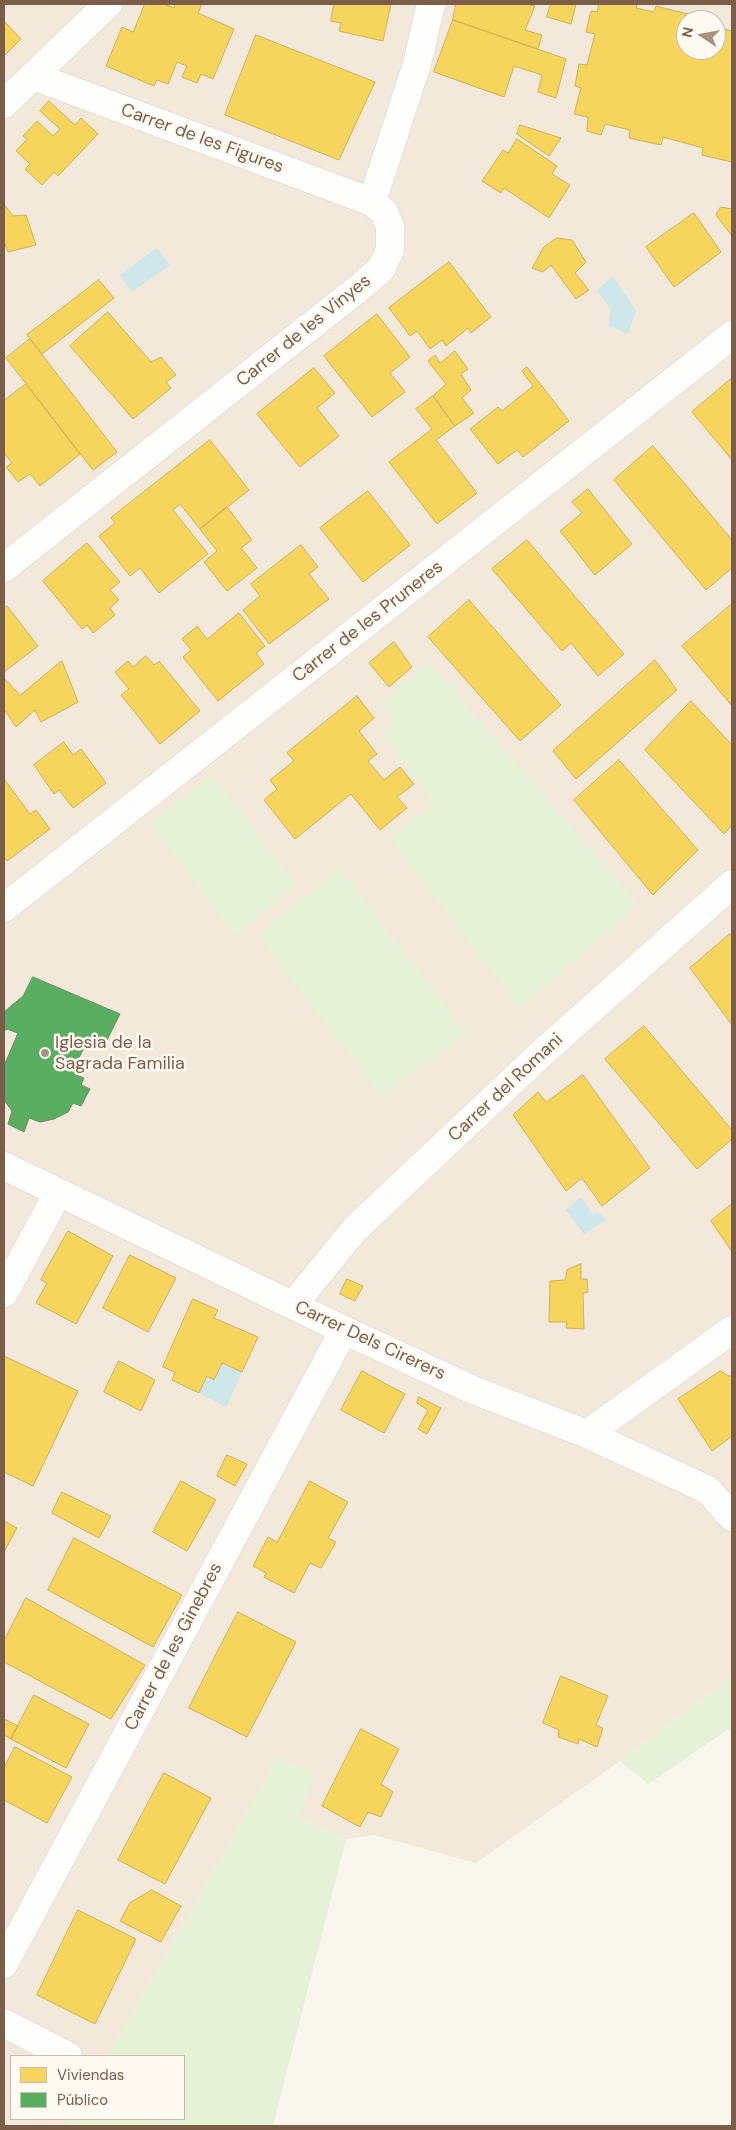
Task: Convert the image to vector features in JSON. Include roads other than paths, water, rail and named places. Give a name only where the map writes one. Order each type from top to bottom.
[{"type":"street","points":[[4,104],[108,4]]},
{"type":"street","points":[[372,202],[418,64],[431,4]]},
{"type":"street","name":"Carrer de les Figures","points":[[33,76],[372,202]]},
{"type":"street","name":"Carrer de les Vinyes","points":[[4,568],[381,269],[390,250],[390,226],[384,212],[372,202]]},
{"type":"street","name":"Carrer de les Pruneres","points":[[4,908],[732,335]]},
{"type":"street","name":"Carrer del Romani","points":[[293,1305],[314,1282],[331,1256],[355,1230],[542,1053],[732,884]]},
{"type":"street","name":"Carrer Dels Cirerers","points":[[4,1166],[473,1390],[587,1434],[708,1490],[732,1517]]},
{"type":"street","points":[[4,1293],[58,1192]]},
{"type":"street","name":"Carrer de les Ginebres","points":[[4,1964],[344,1330]]},
{"type":"street","points":[[587,1434],[732,1330]]},
{"type":"street","points":[[4,2023],[66,2055]]},
{"type":"water","points":[[157,248],[170,265],[132,292],[120,275]]},
{"type":"water","points":[[613,276],[636,311],[628,334],[608,325],[611,310],[597,290]]},
{"type":"water","points":[[581,1197],[593,1215],[598,1212],[606,1220],[584,1234],[566,1210]]},
{"type":"water","points":[[222,1363],[242,1372],[226,1407],[199,1393],[207,1376],[215,1380]]},
{"type":"place","name":"Iglesia de la Sagrada Familia","points":[[45,1053]]}]
